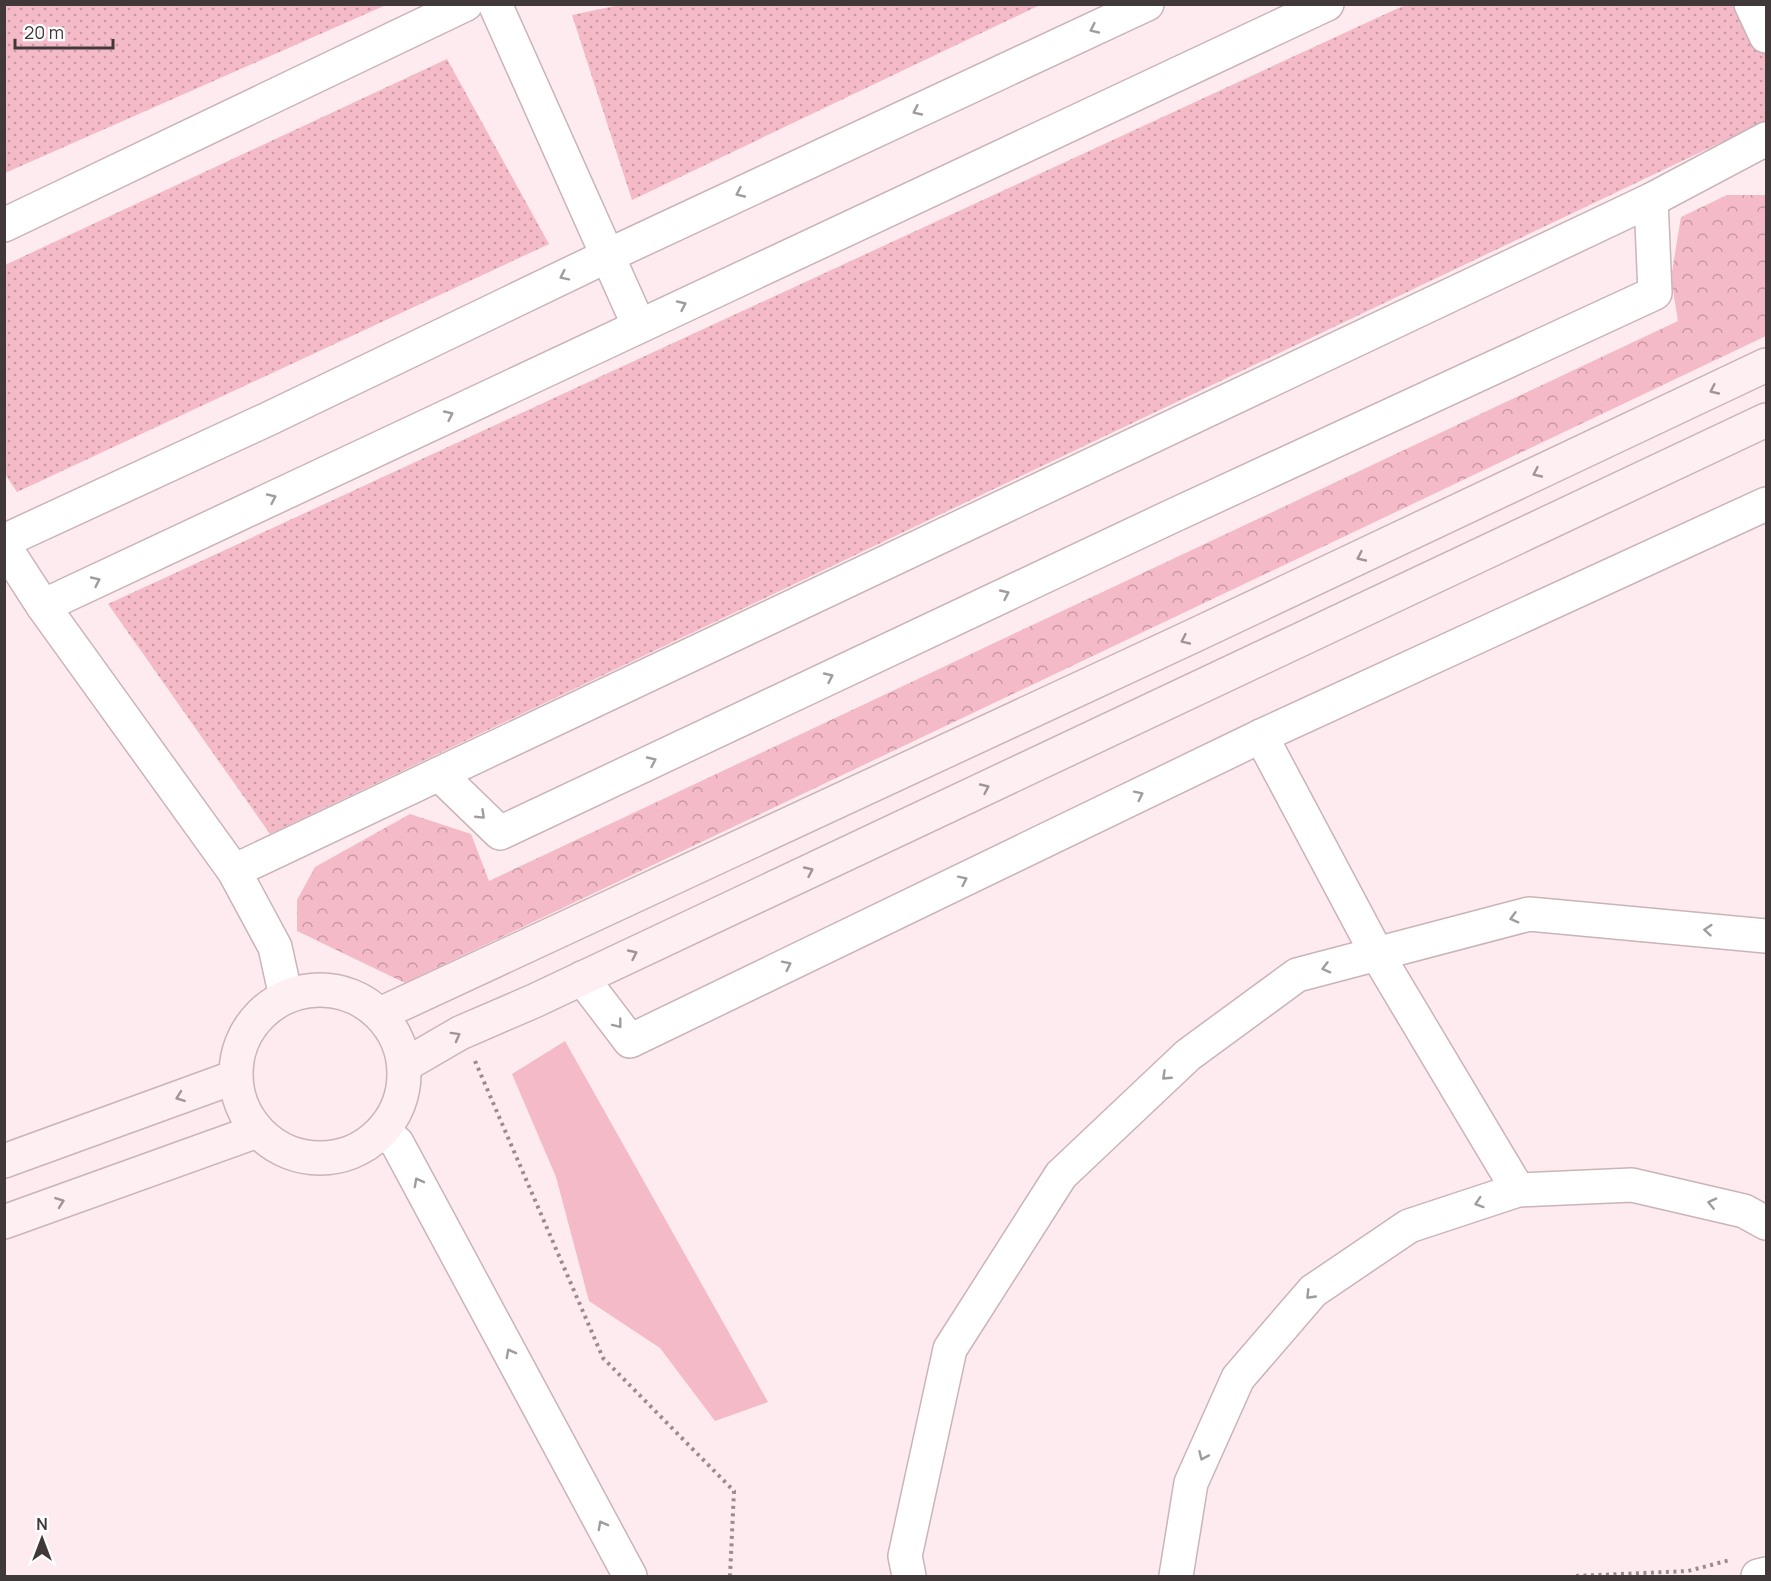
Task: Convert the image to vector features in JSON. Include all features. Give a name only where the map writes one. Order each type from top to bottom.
[{"type":"street","points":[[4,225],[466,4]]},
{"type":"street","points":[[495,4],[639,326]]},
{"type":"street","points":[[4,541],[268,419],[609,255],[1147,4]]},
{"type":"street","points":[[43,606],[1327,4]]},
{"type":"street","points":[[1751,4],[1767,36]]},
{"type":"street","points":[[234,871],[1651,200],[1767,139]]},
{"type":"street","points":[[439,774],[500,833],[1168,518],[1655,293],[1651,200]]},
{"type":"street","points":[[380,1014],[1182,641],[1767,365]]},
{"type":"street","points":[[405,1065],[460,1033],[582,978],[1767,420]]},
{"type":"street","points":[[582,978],[630,1041],[1261,736],[1767,504]]},
{"type":"street","points":[[4,546],[43,606],[234,871],[275,947],[286,997]]},
{"type":"street","points":[[1261,736],[1377,954],[1518,1190]]},
{"type":"street","points":[[909,1576],[905,1556],[950,1349],[1061,1175],[1188,1055],[1297,975],[1529,914],[1767,936]]},
{"type":"street","points":[[327,990],[355,997],[380,1014],[397,1038],[405,1065],[400,1106],[384,1132],[333,1159],[308,1158],[279,1149],[257,1131],[241,1106],[235,1077],[244,1038],[261,1013],[286,997],[327,990]]},
{"type":"street","points":[[4,1161],[235,1077]]},
{"type":"street","points":[[4,1222],[257,1131]]},
{"type":"street","points":[[384,1132],[397,1143],[630,1576]]},
{"type":"street","points":[[1176,1576],[1191,1483],[1238,1378],[1313,1291],[1409,1226],[1518,1190],[1632,1185],[1744,1211],[1767,1223]]},
{"type":"street","points":[[1745,1568],[1767,1574]]},
{"type":"path","points":[[460,1033],[473,1055],[603,1359],[734,1491],[730,1576]]},
{"type":"path","points":[[1576,1576],[1745,1568]]},
{"type":"green space","points":[[5,4],[386,4],[386,5],[5,173]]},
{"type":"green space","points":[[624,4],[1040,5],[632,200],[572,15]]},
{"type":"green space","points":[[1405,5],[1766,5],[1766,121],[270,834],[108,604]]},
{"type":"green space","points":[[447,59],[549,244],[17,492],[5,474],[5,265]]},
{"type":"green space","points":[[1727,195],[1766,195],[1766,336],[405,983],[297,931],[297,900],[315,867],[410,814],[471,834],[489,881],[1678,321],[1671,278],[1681,217]]},
{"type":"green space","points":[[565,1041],[768,1402],[715,1421],[660,1348],[589,1301],[556,1177],[512,1074]]}]
